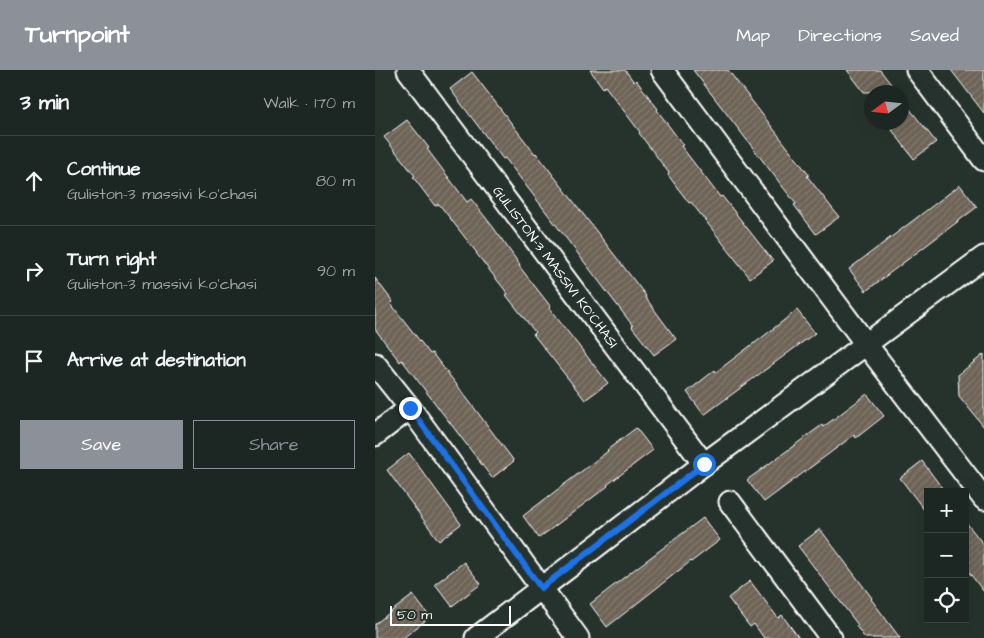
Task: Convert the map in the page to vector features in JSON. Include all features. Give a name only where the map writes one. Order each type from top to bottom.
[{"type":"street","name":"GULISTON-3 MASSIVI KO'CHASI","points":[[408,70],[704,464]]},
{"type":"street","points":[[662,70],[984,499]]},
{"type":"street","points":[[917,70],[984,160]]},
{"type":"street","points":[[476,638],[704,464],[984,257]]},
{"type":"street","points":[[375,364],[410,408],[578,638]]},
{"type":"street","points":[[375,435],[410,408]]},
{"type":"street","points":[[729,502],[831,638]]},
{"type":"building","points":[[590,70],[625,70],[634,82],[636,80],[683,145],[681,146],[773,261],[750,278],[691,202],[689,203],[640,132],[605,86],[603,88]]},
{"type":"building","points":[[693,70],[728,70],[839,217],[816,234],[794,205],[796,204]]},
{"type":"building","points":[[847,70],[880,70],[892,85],[864,85],[864,92]]},
{"type":"building","points":[[951,70],[984,70],[984,113]]},
{"type":"building","points":[[472,72],[646,296],[676,339],[654,355],[505,158],[503,159],[450,89]]},
{"type":"building","points":[[909,108],[936,142],[914,159],[892,130],[909,130]]},
{"type":"building","points":[[407,120],[467,202],[471,199],[493,227],[519,266],[551,307],[549,308],[608,383],[585,400],[533,334],[535,332],[477,253],[439,204],[435,206],[413,177],[415,176],[384,137]]},
{"type":"building","points":[[960,185],[977,207],[866,291],[849,269]]},
{"type":"building","points":[[375,278],[393,302],[391,304],[430,354],[432,353],[514,461],[492,478],[402,360],[400,362],[375,329]]},
{"type":"building","points":[[797,310],[815,333],[704,415],[687,392]]},
{"type":"building","points":[[984,354],[984,427],[959,396],[958,375]]},
{"type":"building","points":[[867,394],[884,416],[856,438],[854,435],[764,502],[747,480]]},
{"type":"building","points":[[636,428],[653,450],[539,538],[523,516]]},
{"type":"building","points":[[409,453],[461,524],[439,541],[387,470]]},
{"type":"building","points":[[922,461],[942,488],[924,488],[924,510],[900,478]]},
{"type":"building","points":[[703,518],[720,540],[607,627],[590,604]]},
{"type":"building","points":[[969,526],[984,545],[984,592],[969,572]]},
{"type":"building","points":[[820,529],[900,638],[865,638],[856,626],[858,625],[798,546]]},
{"type":"building","points":[[464,562],[481,584],[452,606],[435,584]]},
{"type":"building","points":[[750,581],[778,618],[782,615],[799,638],[764,638],[754,624],[750,627],[728,598]]},
{"type":"building","points":[[413,595],[430,617],[403,638],[375,638],[375,624]]},
{"type":"route","points":[[410,408],[541,588],[704,464]]}]
